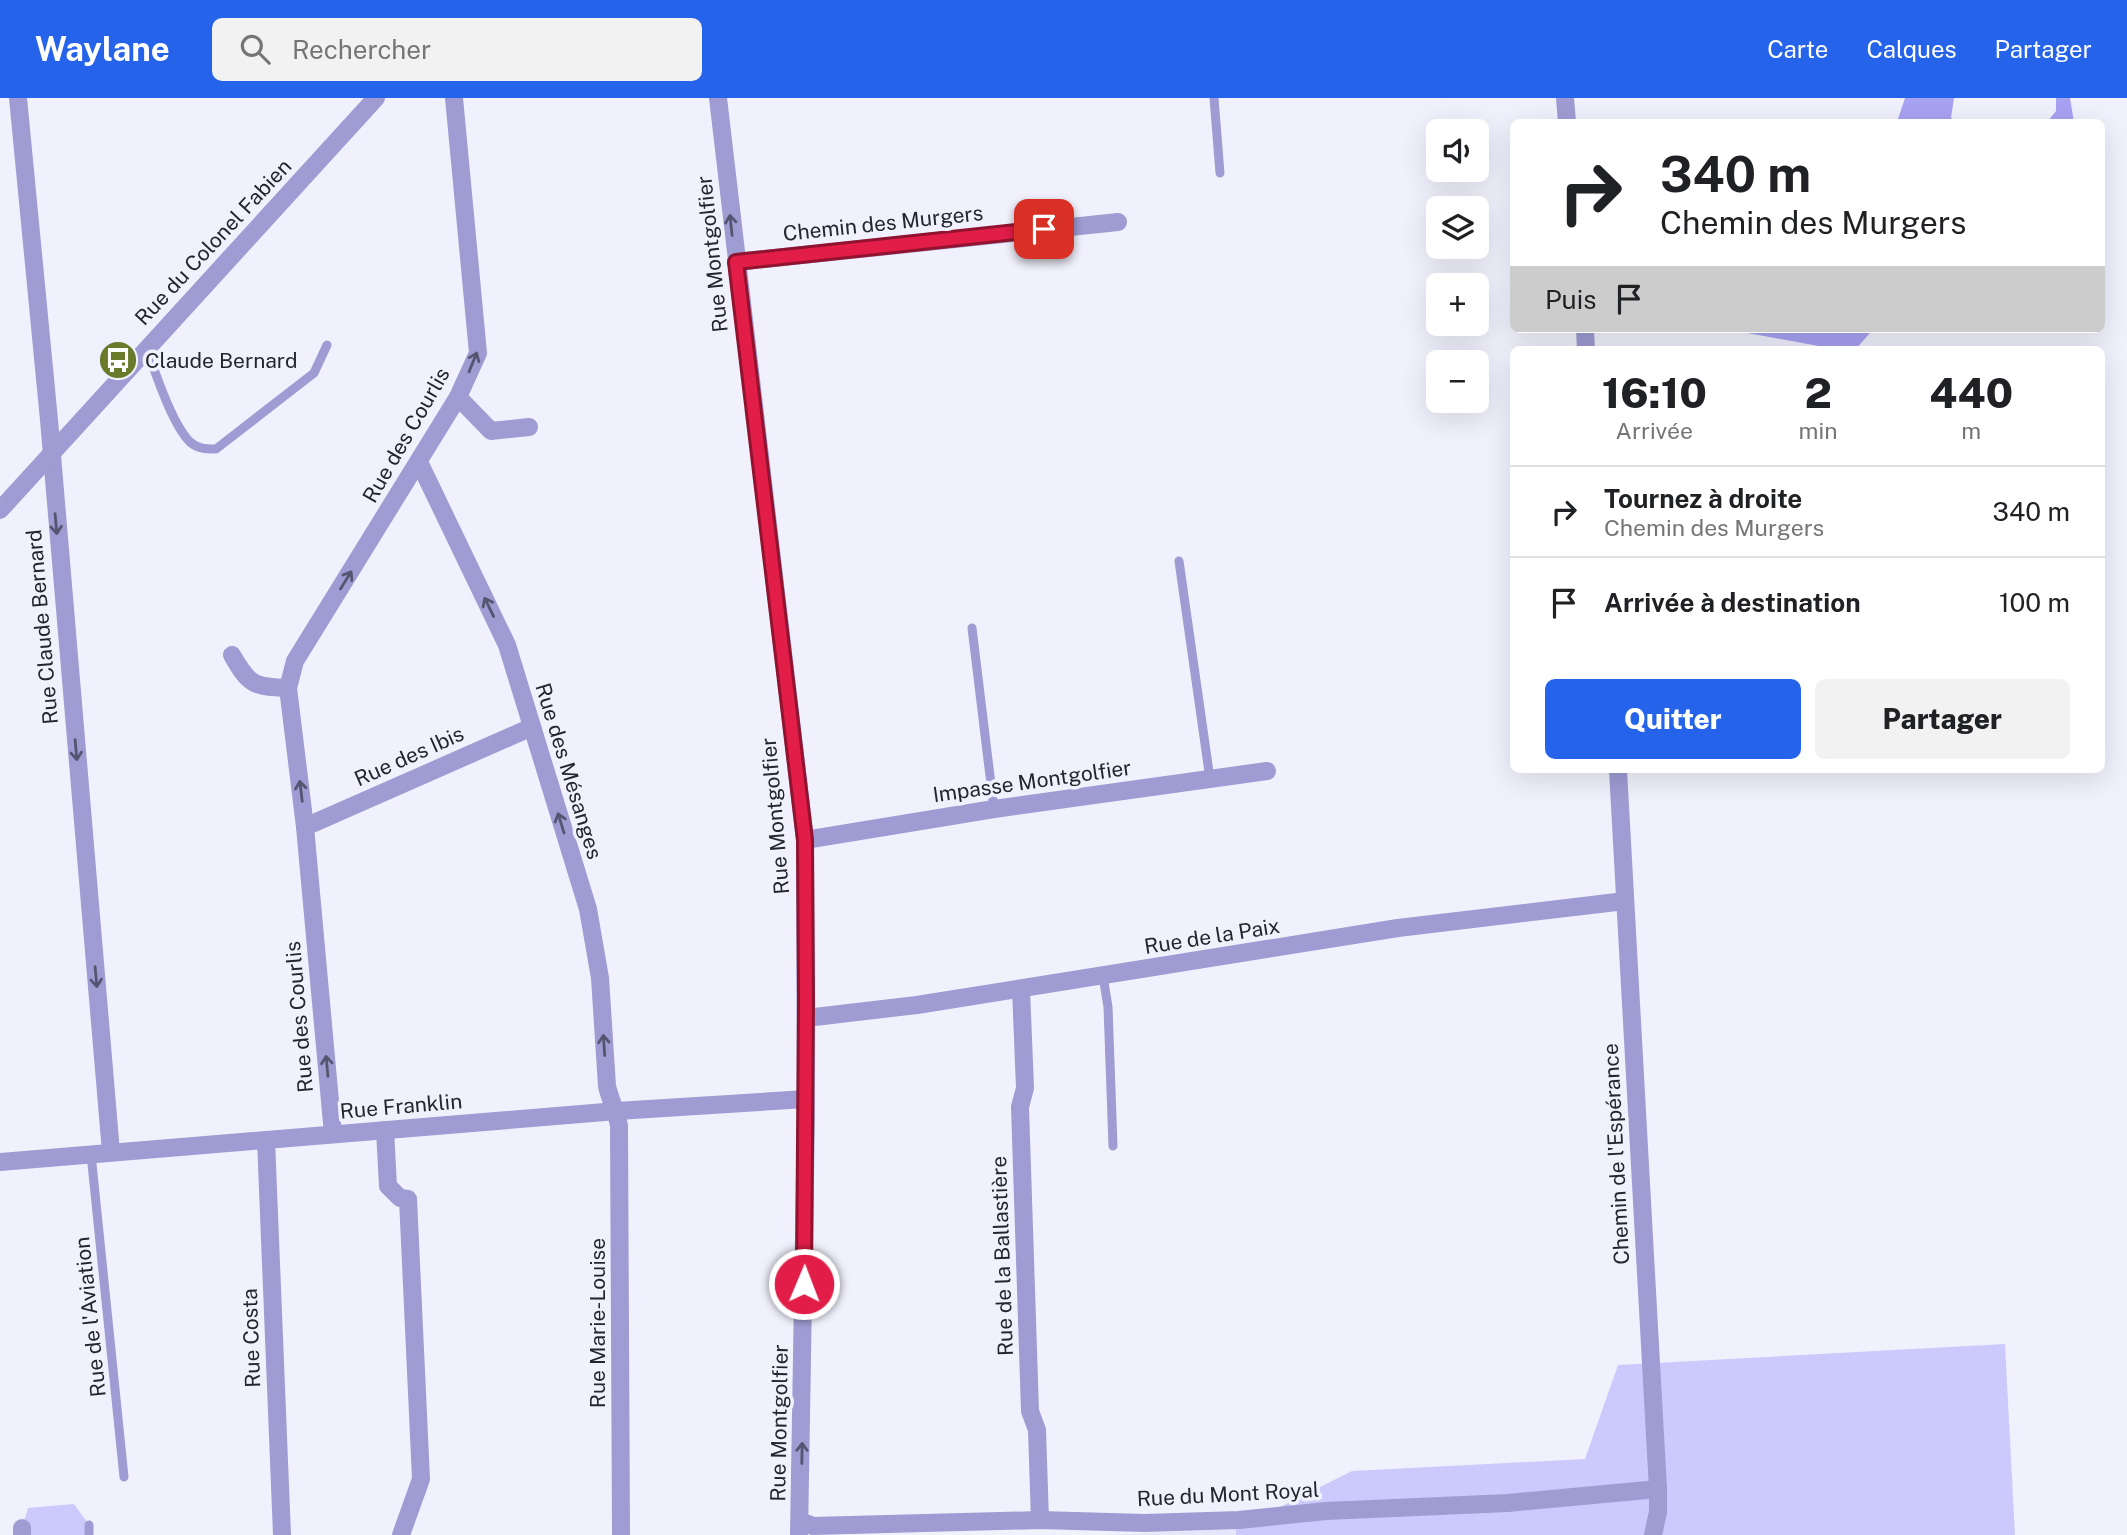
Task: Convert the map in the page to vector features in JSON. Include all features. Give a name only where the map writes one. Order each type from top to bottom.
[{"type":"street","name":"Rue Claude Bernard","points":[[18,98],[111,1152]]},
{"type":"street","name":"Rue du Colonel Fabien","points":[[0,510],[376,98]]},
{"type":"street","name":"Rue des Courlis","points":[[333,1134],[305,827],[288,688],[295,661],[458,397],[478,353],[454,98]]},
{"type":"street","name":"Rue Montgolfier","points":[[718,98],[805,840],[806,1099],[799,1528]]},
{"type":"street","points":[[1565,98],[1567,119]]},
{"type":"street","name":"Chemin des Murgers","points":[[736,262],[1118,222]]},
{"type":"street","points":[[458,397],[491,431],[529,427]]},
{"type":"street","name":"Rue des Mésanges","points":[[419,462],[508,645],[588,909],[600,978],[607,1086],[611,1102],[617,1111]]},
{"type":"street","points":[[232,655],[246,679],[261,688],[288,688]]},
{"type":"street","name":"Rue des Ibis","points":[[305,827],[532,727]]},
{"type":"street","name":"Impasse Montgolfier","points":[[805,840],[994,809],[1267,771]]},
{"type":"street","name":"Chemin de l'Espérance","points":[[1618,773],[1658,1489],[1658,1513],[1653,1535]]},
{"type":"street","name":"Rue de la Paix","points":[[806,1018],[917,1005],[1398,928],[1625,901]]},
{"type":"street","name":"Rue de la Ballastière","points":[[1021,989],[1026,1088],[1020,1107],[1030,1411],[1037,1430],[1040,1520]]},
{"type":"street","name":"Rue Franklin","points":[[0,1162],[617,1111],[806,1099]]},
{"type":"street","name":"Rue Marie-Louise","points":[[617,1111],[620,1126],[621,1535]]},
{"type":"street","points":[[385,1130],[388,1186],[400,1198],[408,1199],[421,1479],[401,1535]]},
{"type":"street","name":"Rue Costa","points":[[266,1140],[282,1535]]},
{"type":"street","name":"Rue du Mont Royal","points":[[799,1528],[1040,1520],[1071,1528],[1239,1520],[1326,1511],[1508,1503],[1658,1489]]},
{"type":"lane","points":[[1214,98],[1220,173]]},
{"type":"lane","points":[[146,348],[180,427],[191,442],[203,449],[216,449],[314,373],[327,345]]},
{"type":"lane","points":[[1179,561],[1210,779]]},
{"type":"lane","points":[[972,628],[994,809]]},
{"type":"lane","points":[[1103,976],[1108,1007],[1114,1146]]},
{"type":"lane","name":"Rue de l'Aviation","points":[[91,1154],[124,1476]]},
{"type":"shaded area","points":[[1905,98],[1954,98],[1952,119],[1898,119]]},
{"type":"shaded area","points":[[2056,98],[2070,98],[2074,119],[2049,119],[2056,111]]},
{"type":"shaded area","points":[[1748,333],[1869,333],[1858,346],[1818,346]]},
{"type":"shaded area","points":[[2005,1344],[2015,1535],[1236,1535],[1236,1529],[1352,1471],[1585,1459],[1618,1365]]},
{"type":"shaded area","points":[[74,1504],[89,1525],[89,1535],[22,1535],[28,1508]]},
{"type":"shaded area","points":[[1236,1529],[1236,1535],[1107,1535]]},
{"type":"place","name":"Claude Bernard","points":[[118,360]]},
{"type":"route","points":[[804,1284],[805,840],[736,262],[1044,229]]}]
